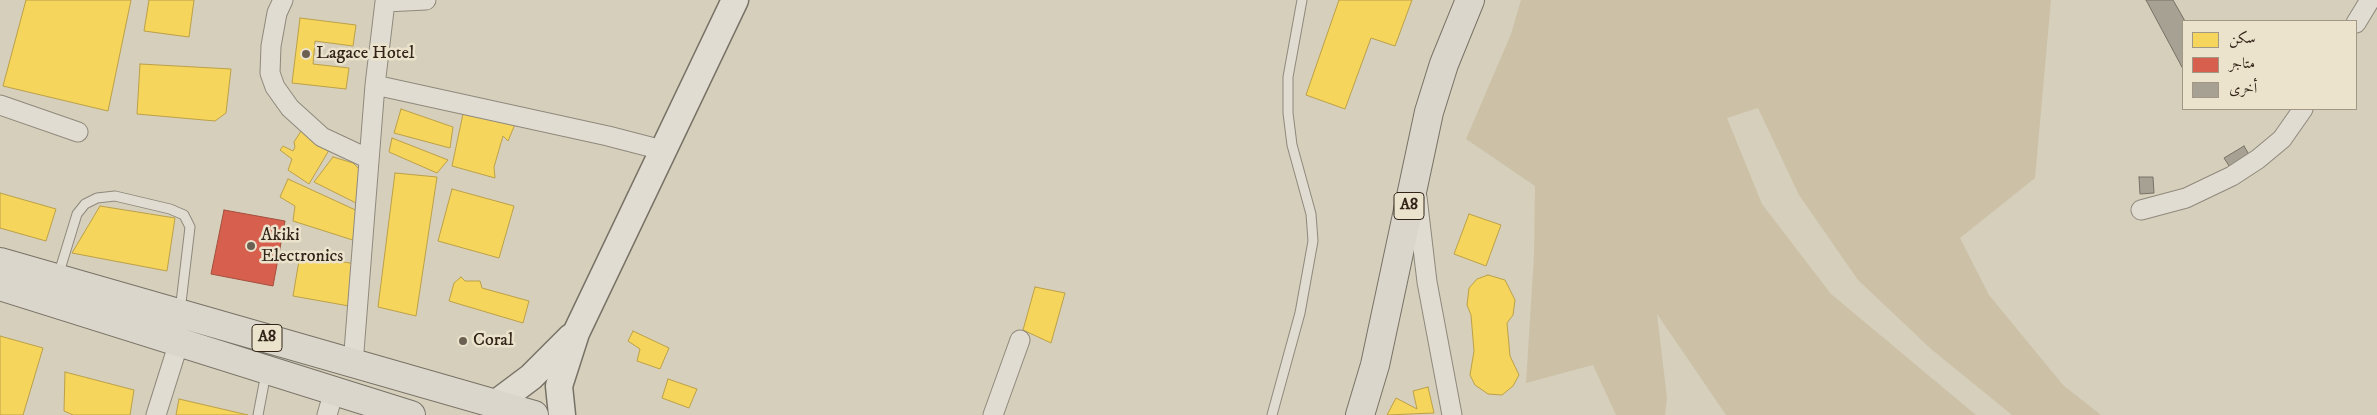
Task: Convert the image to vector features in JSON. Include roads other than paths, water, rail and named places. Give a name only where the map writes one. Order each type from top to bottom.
[{"type":"highway","name":"A8","points":[[1360,415],[1375,365],[1429,112],[1444,64],[1470,0]]},
{"type":"highway","name":"A8","points":[[0,262],[534,415]]},
{"type":"highway","name":"A8","points":[[0,286],[267,370],[330,403],[411,415]]},
{"type":"main road","points":[[562,415],[559,386],[576,333],[735,0]]},
{"type":"main road","points":[[495,404],[531,377],[576,333]]},
{"type":"street","points":[[284,0],[277,13],[271,46],[270,73],[275,86],[290,108],[317,133],[370,159]]},
{"type":"street","points":[[353,364],[381,1],[426,0]]},
{"type":"street","points":[[2357,21],[2370,0]]},
{"type":"street","points":[[375,85],[608,136],[662,150]]},
{"type":"street","points":[[0,105],[78,132]]},
{"type":"street","points":[[2141,210],[2186,198],[2232,176],[2258,159],[2282,139],[2302,110]]},
{"type":"street","points":[[1415,180],[1427,282],[1452,415]]},
{"type":"street","points":[[993,415],[1020,340]]},
{"type":"street","points":[[156,415],[179,342]]},
{"type":"lane","points":[[1272,415],[1300,313],[1313,241],[1311,214],[1292,145],[1288,113],[1288,77],[1302,0]]},
{"type":"lane","points":[[58,278],[77,214],[85,204],[98,198],[114,196],[170,209],[184,215],[190,227],[180,313]]},
{"type":"lane","points":[[258,415],[267,370]]},
{"type":"place","name":"Lagace Hotel","points":[[306,54]]},
{"type":"place","name":"Akiki Electronics","points":[[251,246]]},
{"type":"place","name":"Coral","points":[[463,341]]}]
